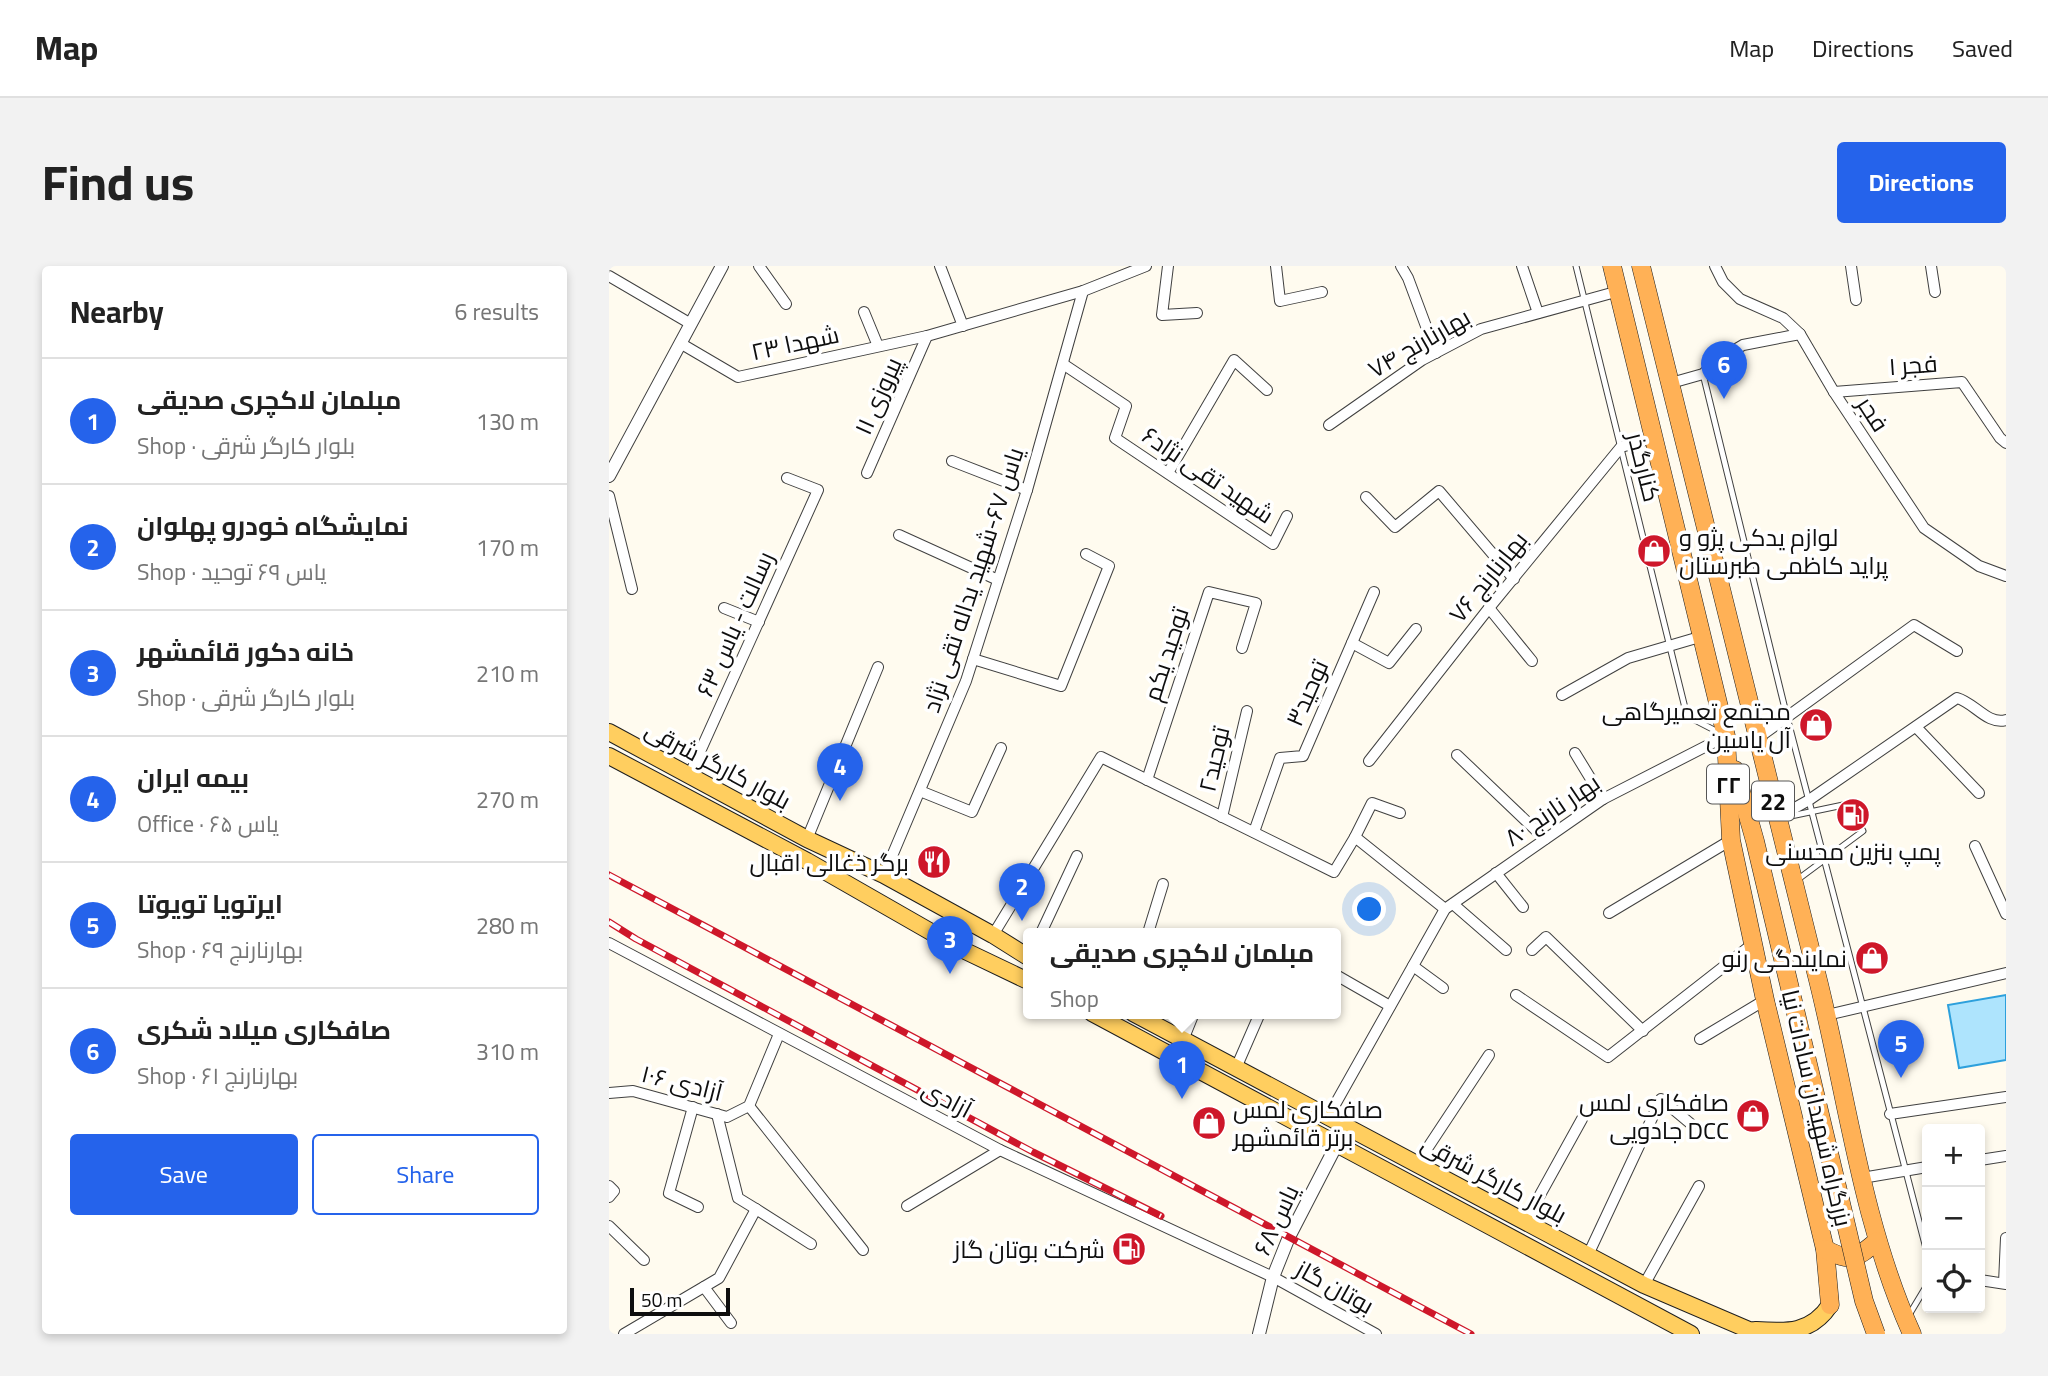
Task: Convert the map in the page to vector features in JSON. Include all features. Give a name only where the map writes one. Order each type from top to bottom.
[{"type":"highway","name":"بزرگراه شهیدان سادات نیا","points":[[1612,266],[1726,736],[1731,840],[1765,1000],[1825,1249],[1830,1305]]},
{"type":"highway","name":"بزرگراه شهیدان سادات نیا","points":[[1641,266],[1827,1015],[1877,1241],[1897,1301],[1909,1327]]},
{"type":"highway","name":"22","points":[[1726,736],[1755,841],[1864,1301],[1876,1334]]},
{"type":"highway","points":[[1825,1249],[1842,1258],[1853,1258],[1877,1241]]},
{"type":"main road","name":"بلوار کارگر شرقی","points":[[609,732],[807,839],[884,875],[1023,954]]},
{"type":"main road","name":"بلوار کارگر شرقی","points":[[609,756],[807,861],[959,948],[1023,979]]},
{"type":"main road","name":"بلوار کارگر شرقی","points":[[1102,1019],[1691,1334]]},
{"type":"main road","name":"بلوار کارگر شرقی","points":[[1144,1019],[1644,1285],[1756,1333]]},
{"type":"main road","points":[[1756,1333],[1802,1329],[1819,1320],[1830,1305]]},
{"type":"street","points":[[609,476],[722,266]]},
{"type":"street","points":[[759,266],[786,304]]},
{"type":"street","points":[[940,266],[963,326]]},
{"type":"street","name":"شهدا ۲۳","points":[[680,343],[738,377],[927,336],[1083,291],[1146,266]]},
{"type":"street","points":[[1168,266],[1161,315],[1197,313]]},
{"type":"street","points":[[1276,266],[1280,301],[1322,292]]},
{"type":"street","points":[[1401,266],[1436,353]]},
{"type":"street","points":[[1522,266],[1538,313]]},
{"type":"street","name":"فجر","points":[[1714,266],[1723,282],[1740,299],[1783,318],[1800,334],[1834,392],[1924,528],[1979,566],[2006,576]]},
{"type":"street","points":[[1851,266],[1856,300]]},
{"type":"street","points":[[1931,266],[1935,292]]},
{"type":"street","points":[[609,276],[691,324]]},
{"type":"street","name":"یاس ۶۷-شهید یداله تقی نژاد","points":[[884,875],[973,659],[1027,490],[1083,291]]},
{"type":"street","name":"بهارنارنج ۷۴","points":[[1329,425],[1436,353],[1481,329],[1619,291]]},
{"type":"street","points":[[864,312],[878,346]]},
{"type":"street","points":[[1671,383],[1703,374],[1721,358],[1743,345],[1800,334]]},
{"type":"street","name":"پیروزی ۱۱","points":[[867,473],[927,336]]},
{"type":"street","points":[[1168,473],[1234,360],[1267,390]]},
{"type":"street","name":"شهید تقی نژاد۶","points":[[1063,363],[1125,406],[1115,438],[1273,544],[1287,516]]},
{"type":"street","name":"فجر ۱","points":[[1834,392],[1962,383],[2006,443]]},
{"type":"street","points":[[1621,447],[1653,438]]},
{"type":"street","name":"بهارنارنج ۷۶","points":[[1369,761],[1489,608],[1621,447]]},
{"type":"street","points":[[952,461],[1027,490]]},
{"type":"street","name":"رسالت - یاس ۶۳","points":[[689,776],[818,490],[787,478]]},
{"type":"street","points":[[1366,497],[1395,527],[1439,491],[1514,579]]},
{"type":"street","points":[[609,496],[632,589]]},
{"type":"street","points":[[899,535],[998,580]]},
{"type":"street","points":[[973,659],[1061,686],[1109,566],[1086,554]]},
{"type":"street","name":"توحید یکم","points":[[1147,780],[1209,592],[1256,603],[1242,648]]},
{"type":"street","name":"توحید۳","points":[[1254,832],[1280,758],[1303,756],[1374,592]]},
{"type":"street","points":[[725,608],[758,622]]},
{"type":"street","points":[[1489,608],[1532,661]]},
{"type":"street","points":[[1758,738],[1914,625],[1957,651]]},
{"type":"street","points":[[1352,643],[1389,663],[1416,629]]},
{"type":"street","points":[[1562,695],[1628,658],[1703,636]]},
{"type":"street","points":[[807,839],[878,667]]},
{"type":"street","points":[[1777,818],[1809,800],[1957,698],[1965,700],[1991,719],[1999,722],[2006,720]]},
{"type":"street","name":"توحید۲","points":[[1222,817],[1247,711]]},
{"type":"street","points":[[1916,727],[1979,793]]},
{"type":"street","name":"بهار نارنج ۸۰","points":[[1449,906],[1603,799],[1726,736]]},
{"type":"street","points":[[920,791],[972,812],[1001,748]]},
{"type":"street","points":[[1575,753],[1603,799]]},
{"type":"street","points":[[1457,755],[1545,839]]},
{"type":"street","points":[[993,935],[1101,757],[1334,872],[1372,803],[1400,813]]},
{"type":"street","points":[[1355,837],[1506,950]]},
{"type":"street","points":[[1609,913],[1731,840]]},
{"type":"street","points":[[1975,846],[2006,914]]},
{"type":"street","points":[[1043,928],[1077,856]]},
{"type":"street","points":[[1496,873],[1523,907]]},
{"type":"street","points":[[1149,928],[1163,884]]},
{"type":"street","points":[[1328,1118],[1449,906]]},
{"type":"street","points":[[1532,950],[1546,937],[1643,1031]]},
{"type":"street","name":"آزادی","points":[[609,943],[1000,1150],[1273,1277]]},
{"type":"street","points":[[1516,995],[1608,1057],[1754,943]]},
{"type":"street","points":[[1413,966],[1443,988]]},
{"type":"street","points":[[1827,1015],[2006,973]]},
{"type":"street","points":[[1341,978],[1390,1006]]},
{"type":"street","points":[[1700,1040],[1765,1000]]},
{"type":"street","points":[[1184,1040],[1192,1019]]},
{"type":"street","points":[[1236,1068],[1257,1019]]},
{"type":"street","name":"آزادی ۱۰۶","points":[[609,1093],[633,1091],[727,1117],[749,1106],[779,1034]]},
{"type":"street","points":[[1416,1164],[1489,1055]]},
{"type":"street","points":[[1890,1114],[2006,1097]]},
{"type":"street","points":[[1588,1255],[1661,1099],[1691,1124]]},
{"type":"street","points":[[749,1106],[863,1250]]},
{"type":"street","points":[[693,1107],[669,1193],[698,1206]]},
{"type":"street","points":[[717,1114],[738,1198],[811,1244]]},
{"type":"street","points":[[1525,1222],[1582,1119]]},
{"type":"street","name":"یاس ۶۸","points":[[1259,1334],[1273,1277],[1289,1237],[1337,1144]]},
{"type":"street","points":[[907,1206],[1000,1150]]},
{"type":"street","points":[[1985,1159],[2006,1156]]},
{"type":"street","points":[[1862,1178],[1922,1168]]},
{"type":"street","points":[[609,1186],[614,1191],[609,1197]]},
{"type":"street","points":[[1644,1285],[1699,1186]]},
{"type":"street","points":[[624,1334],[719,1278],[756,1209]]},
{"type":"street","points":[[609,1226],[645,1260]]},
{"type":"street","points":[[1985,1281],[2005,1283],[2006,1238]]},
{"type":"street","name":"بوتان گاز","points":[[1273,1277],[1375,1334]]},
{"type":"street","points":[[704,1287],[731,1323]]},
{"type":"lane","name":"کنارگذر","points":[[1576,266],[1687,716],[1726,736]]},
{"type":"lane","points":[[1703,374],[1787,717],[1926,1250]]},
{"type":"lane","points":[[1777,818],[1848,804],[1863,831],[1794,882]]},
{"type":"lane","points":[[1909,1327],[1922,1297]]},
{"type":"water","points":[[2006,995],[2006,1060],[1959,1068],[1948,1005]]},
{"type":"railway","points":[[609,875],[1471,1334]]},
{"type":"railway","points":[[609,922],[1033,1152],[1161,1216]]},
{"type":"place","name":"صافکاری میلاد شکری","points":[[1724,399]]},
{"type":"place","name":"لوازم یدکی پژو و پراید کاظمی طبرستان","points":[[1654,551]]},
{"type":"place","name":"مجتمع تعمیرگاهی آل یاسین","points":[[1816,725]]},
{"type":"place","name":"بیمه ایران","points":[[840,801]]},
{"type":"place","name":"پمپ بنزین محسنی","points":[[1853,815]]},
{"type":"place","name":"برگر ذغالی اقبال","points":[[934,862]]},
{"type":"place","name":"نمایشگاه خودرو پهلوان","points":[[1022,921]]},
{"type":"place","name":"نمایندگی رنو","points":[[1872,958]]},
{"type":"place","name":"خانه دکور قائمشهر","points":[[950,974]]},
{"type":"place","name":"ایرتویا تویوتا","points":[[1901,1078]]},
{"type":"place","name":"مبلمان لاکچری صدیقی","points":[[1182,1099]]},
{"type":"place","name":"صافکاری لمس جادویی DCC","points":[[1753,1116]]},
{"type":"place","name":"صافکاری لمس برتر قائمشهر","points":[[1209,1123]]},
{"type":"place","name":"شرکت بوتان گاز","points":[[1129,1249]]}]
